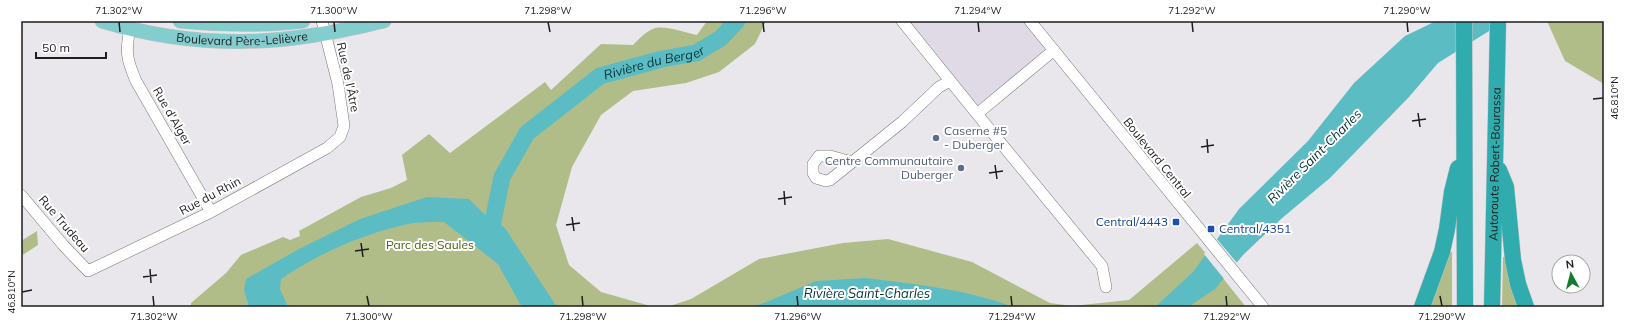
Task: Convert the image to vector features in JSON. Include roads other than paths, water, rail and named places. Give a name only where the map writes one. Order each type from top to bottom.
[{"type":"highway","points":[[1464,21],[1465,307]]},
{"type":"highway","name":"Autoroute Robert-Bourassa","points":[[1492,307],[1498,21]]},
{"type":"highway","points":[[1422,307],[1442,252],[1452,192],[1464,145]]},
{"type":"highway","points":[[1496,158],[1506,187],[1513,260],[1518,284],[1526,307]]},
{"type":"main road","name":"Boulevard Père-Lelièvre","points":[[102,21],[130,30],[201,41],[236,42],[300,37],[324,27],[384,21]]},
{"type":"main road","name":"Boulevard Père-Lelièvre","points":[[180,21],[234,25],[303,21]]},
{"type":"street","points":[[902,21],[1102,266],[1106,287]]},
{"type":"street","name":"Boulevard Central","points":[[1031,22],[1210,244],[1263,307]]},
{"type":"street","name":"Rue de l'Âtre","points":[[324,27],[338,84],[344,126],[340,137]]},
{"type":"street","name":"Rue d'Alger","points":[[130,30],[126,51],[128,64],[211,212]]},
{"type":"street","points":[[977,114],[1054,50]]},
{"type":"street","points":[[852,162],[902,122],[940,87],[950,81]]},
{"type":"street","name":"Rue du Rhin","points":[[88,271],[211,212],[327,148],[340,137]]},
{"type":"street","name":"Rue Trudeau","points":[[21,195],[64,246],[88,271]]},
{"type":"water","name":"Rivière Saint-Charles","points":[[1436,21],[1505,21],[1438,63],[1409,97],[1330,178],[1281,219],[1243,255],[1215,289],[1188,307],[1155,307],[1193,272],[1239,209],[1308,141],[1354,83],[1405,36]]},
{"type":"water","points":[[427,197],[469,199],[483,213],[505,228],[557,307],[524,307],[520,304],[498,264],[444,222],[421,222],[391,228],[358,239],[326,253],[281,279],[280,289],[288,307],[249,307],[244,290],[246,279],[297,250],[360,219]]},
{"type":"water","name":"Rivière Saint-Charles","points":[[865,278],[958,291],[1013,307],[754,307],[816,281]]},
{"type":"waterway","name":"Rivière du Berger","points":[[489,241],[502,177],[527,133],[600,76],[662,59],[696,53],[721,38],[737,21]]},
{"type":"place","name":"Caserne #5 - Duberger","points":[[936,138]]},
{"type":"place","name":"Centre Communautaire Duberger","points":[[961,168]]},
{"type":"place","name":"Central/4443","points":[[1176,222]]},
{"type":"place","name":"Central/4351","points":[[1211,229]]},
{"type":"park label","name":"Parc des Saules","points":[[430,245]]}]
